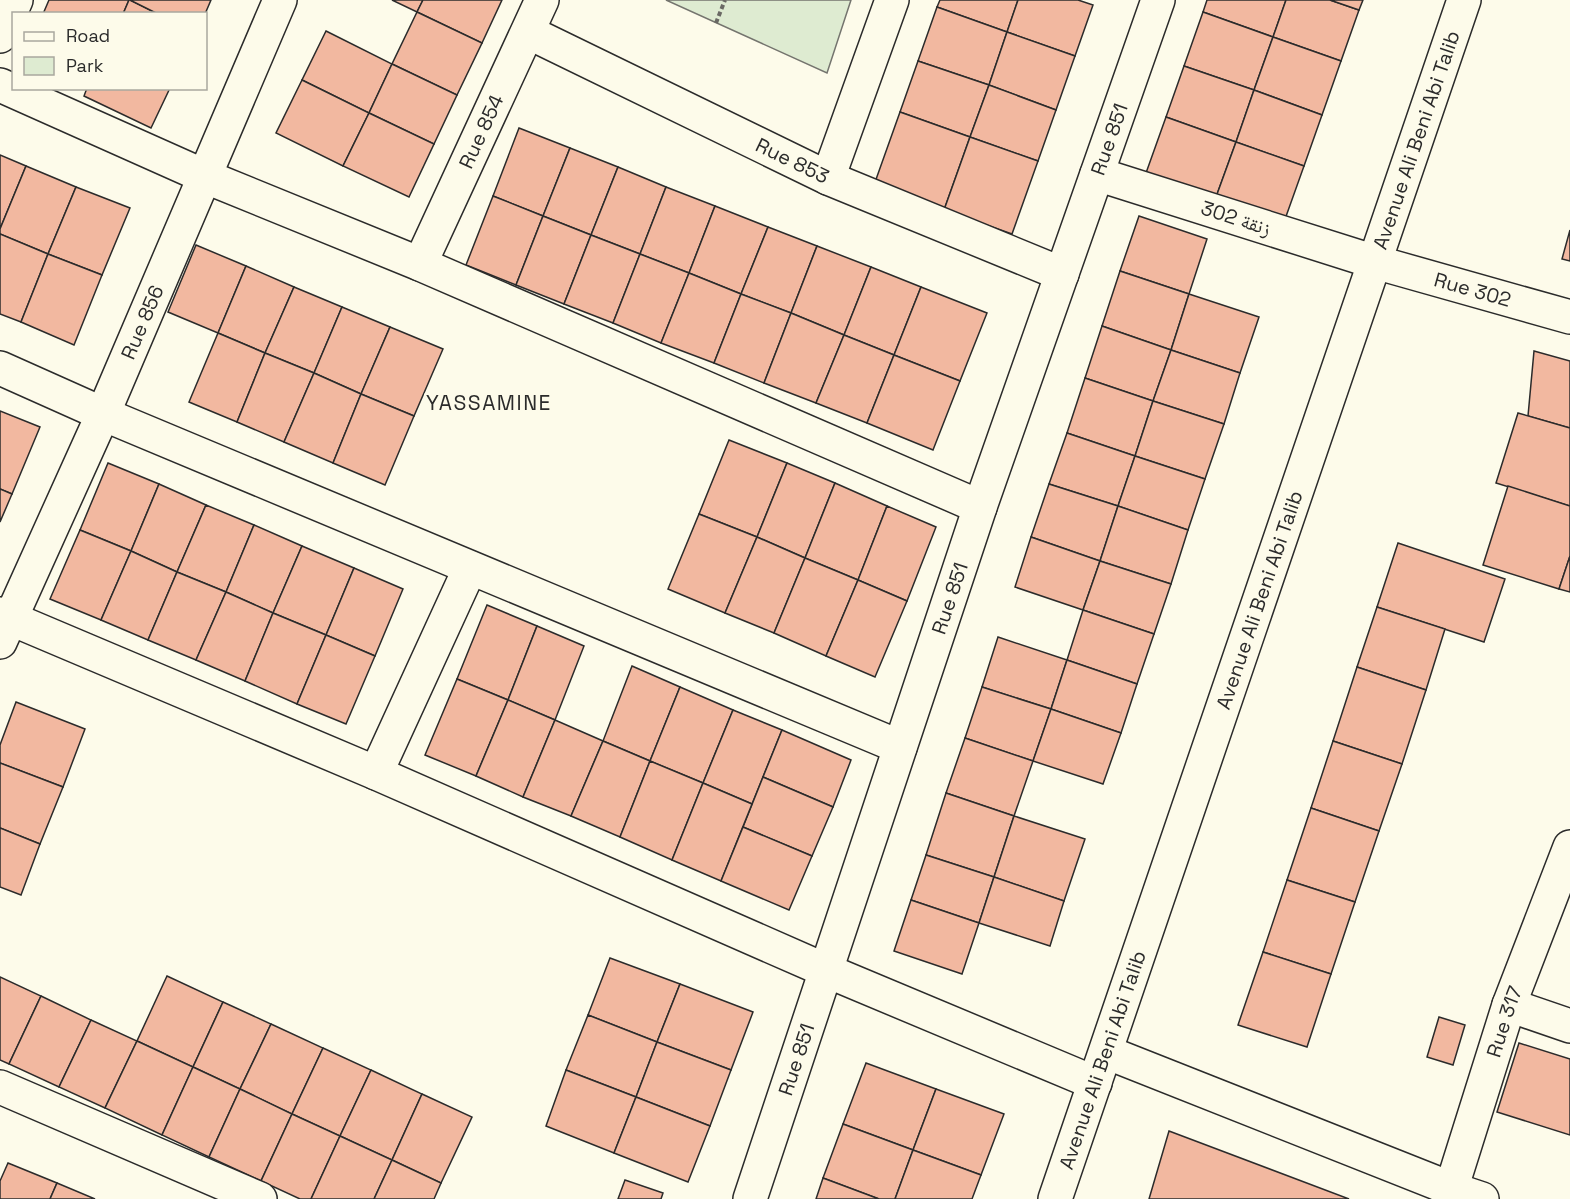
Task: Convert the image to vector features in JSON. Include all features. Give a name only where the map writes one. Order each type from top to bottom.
[{"type":"street","points":[[0,36],[16,0]]},
{"type":"street","name":"Rue 856","points":[[3,625],[103,414],[280,0]]},
{"type":"street","name":"Rue 854","points":[[420,264],[542,0]]},
{"type":"street","points":[[828,178],[892,0]]},
{"type":"street","name":"Rue 851","points":[[750,1199],[980,507],[1158,0]]},
{"type":"street","name":"Avenue Ali Beni Abi Talib","points":[[1055,1199],[1464,0]]},
{"type":"street","name":"Rue 853","points":[[528,32],[828,178],[1062,274]]},
{"type":"street","points":[[0,85],[204,176],[420,264],[980,507]]},
{"type":"street","name":"زنقة 302","points":[[1097,174],[1375,262]]},
{"type":"street","name":"Rue 302","points":[[1375,262],[1570,316]]},
{"type":"street","points":[[0,368],[103,414],[900,747]]},
{"type":"street","points":[[376,773],[470,568]]},
{"type":"street","points":[[3,625],[376,773],[825,970],[1095,1083]]},
{"type":"street","name":"Rue 317","points":[[1460,1196],[1509,1005],[1570,847]]},
{"type":"street","points":[[1509,1005],[1570,1026]]},
{"type":"street","points":[[1106,1052],[1460,1196]]},
{"type":"street","points":[[0,1088],[260,1199]]},
{"type":"path","points":[[716,23],[725,0]]},
{"type":"green space","points":[[666,0],[851,0],[827,73]]},
{"type":"building","points":[[49,0],[129,0],[124,12],[44,12]]},
{"type":"building","points":[[130,0],[154,12],[124,12]]},
{"type":"building","points":[[130,0],[211,0],[206,12],[154,12]]},
{"type":"building","points":[[392,0],[423,0],[417,12]]},
{"type":"building","points":[[423,0],[502,0],[482,43],[417,12]]},
{"type":"building","points":[[940,0],[1018,0],[1007,32],[937,7]]},
{"type":"building","points":[[1018,0],[1078,0],[1093,5],[1075,56],[1007,32]]},
{"type":"building","points":[[1207,0],[1286,0],[1273,37],[1203,12]]},
{"type":"building","points":[[1286,0],[1330,0],[1359,10],[1341,61],[1273,37]]},
{"type":"building","points":[[1330,0],[1363,0],[1359,10]]},
{"type":"building","points":[[937,7],[1007,32],[989,85],[918,61]]},
{"type":"building","points":[[417,12],[482,43],[457,95],[392,64]]},
{"type":"building","points":[[1203,12],[1273,37],[1254,90],[1184,66]]},
{"type":"building","points":[[326,31],[392,64],[369,113],[302,80]]},
{"type":"building","points":[[1007,32],[1075,56],[1056,110],[989,85]]},
{"type":"building","points":[[1273,37],[1341,61],[1322,115],[1254,90]]},
{"type":"building","points":[[918,61],[989,85],[970,137],[900,112]]},
{"type":"building","points":[[392,64],[457,95],[434,144],[369,113]]},
{"type":"building","points":[[1184,66],[1254,90],[1236,142],[1166,117]]},
{"type":"building","points":[[302,80],[369,113],[343,166],[276,133]]},
{"type":"building","points":[[989,85],[1056,110],[1038,161],[970,137]]},
{"type":"building","points":[[86,90],[169,90],[151,128],[84,96]]},
{"type":"building","points":[[1254,90],[1322,115],[1304,166],[1236,142]]},
{"type":"building","points":[[900,112],[970,137],[944,210],[874,185]]},
{"type":"building","points":[[369,113],[434,144],[409,197],[343,166]]},
{"type":"building","points":[[1166,117],[1236,142],[1216,197],[1146,173]]},
{"type":"building","points":[[519,128],[570,148],[543,216],[493,196]]},
{"type":"building","points":[[970,137],[1038,161],[1012,234],[944,210]]},
{"type":"building","points":[[1236,142],[1304,166],[1284,222],[1216,197]]},
{"type":"building","points":[[570,148],[618,167],[591,235],[543,216]]},
{"type":"building","points":[[0,155],[26,166],[0,229]]},
{"type":"building","points":[[26,166],[76,187],[48,254],[0,234]]},
{"type":"building","points":[[618,167],[666,187],[640,254],[591,235]]},
{"type":"building","points":[[76,187],[130,208],[102,275],[48,254]]},
{"type":"building","points":[[666,187],[715,206],[689,273],[640,254]]},
{"type":"building","points":[[493,196],[543,216],[516,285],[466,265]]},
{"type":"building","points":[[715,206],[768,227],[741,294],[689,273]]},
{"type":"building","points":[[543,216],[591,235],[564,304],[516,285]]},
{"type":"building","points":[[1139,216],[1207,239],[1189,294],[1120,271]]},
{"type":"building","points":[[768,227],[817,246],[791,313],[741,294]]},
{"type":"building","points":[[1570,230],[1570,261],[1562,259]]},
{"type":"building","points":[[0,234],[48,254],[21,322],[0,314]]},
{"type":"building","points":[[591,235],[640,254],[613,323],[564,304]]},
{"type":"building","points":[[196,245],[246,266],[218,333],[168,312]]},
{"type":"building","points":[[817,246],[871,267],[844,335],[791,313]]},
{"type":"building","points":[[48,254],[102,275],[74,345],[21,322]]},
{"type":"building","points":[[640,254],[689,273],[661,343],[613,323]]},
{"type":"building","points":[[246,266],[294,287],[265,353],[218,333]]},
{"type":"building","points":[[871,267],[921,287],[894,355],[844,335]]},
{"type":"building","points":[[1120,271],[1189,294],[1171,350],[1102,326]]},
{"type":"building","points":[[689,273],[741,294],[714,363],[661,343]]},
{"type":"building","points":[[294,287],[342,307],[314,373],[265,353]]},
{"type":"building","points":[[921,287],[987,313],[960,381],[894,355]]},
{"type":"building","points":[[741,294],[791,313],[764,383],[714,363]]},
{"type":"building","points":[[1189,294],[1259,317],[1240,373],[1171,350]]},
{"type":"building","points":[[342,307],[390,327],[361,394],[314,373]]},
{"type":"building","points":[[791,313],[844,335],[816,403],[764,383]]},
{"type":"building","points":[[1102,326],[1171,350],[1153,401],[1085,378]]},
{"type":"building","points":[[390,327],[443,349],[414,416],[361,394]]},
{"type":"building","points":[[218,333],[265,353],[237,422],[189,402]]},
{"type":"building","points":[[844,335],[894,355],[867,423],[816,403]]},
{"type":"building","points":[[1171,350],[1240,373],[1224,424],[1153,401]]},
{"type":"building","points":[[1534,351],[1570,361],[1570,428],[1528,416]]},
{"type":"building","points":[[265,353],[314,373],[284,442],[237,422]]},
{"type":"building","points":[[894,355],[960,381],[933,450],[867,423]]},
{"type":"building","points":[[314,373],[361,394],[333,463],[284,442]]},
{"type":"building","points":[[1085,378],[1153,401],[1135,456],[1067,433]]},
{"type":"building","points":[[361,394],[414,416],[385,485],[333,463]]},
{"type":"building","points":[[1153,401],[1224,424],[1205,479],[1135,456]]},
{"type":"building","points":[[0,411],[40,427],[12,494],[0,489]]},
{"type":"building","points":[[1518,413],[1570,428],[1570,506],[1496,483]]},
{"type":"building","points":[[1067,433],[1135,456],[1118,506],[1049,484]]},
{"type":"building","points":[[729,440],[787,463],[757,537],[699,514]]},
{"type":"building","points":[[1135,456],[1205,479],[1188,530],[1118,506]]},
{"type":"building","points":[[108,463],[159,484],[131,551],[80,530]]},
{"type":"building","points":[[787,463],[835,483],[805,558],[757,537]]},
{"type":"building","points":[[835,483],[887,506],[858,580],[805,558]]},
{"type":"building","points":[[159,484],[206,505],[177,572],[131,551]]},
{"type":"building","points":[[1049,484],[1118,506],[1100,561],[1031,537]]},
{"type":"building","points":[[1508,486],[1570,506],[1570,556],[1559,589],[1483,565]]},
{"type":"building","points":[[0,489],[12,494],[0,522]]},
{"type":"building","points":[[206,505],[254,525],[226,592],[177,572]]},
{"type":"building","points":[[887,506],[936,527],[907,601],[858,580]]},
{"type":"building","points":[[1118,506],[1188,530],[1171,584],[1100,561]]},
{"type":"building","points":[[699,514],[757,537],[725,613],[668,589]]},
{"type":"building","points":[[254,525],[302,546],[273,613],[226,592]]},
{"type":"building","points":[[80,530],[131,551],[101,620],[50,599]]},
{"type":"building","points":[[757,537],[805,558],[774,633],[725,613]]},
{"type":"building","points":[[1031,537],[1100,561],[1083,610],[1015,587]]},
{"type":"building","points":[[1398,543],[1505,579],[1484,642],[1377,607]]},
{"type":"building","points":[[302,546],[354,568],[326,635],[273,613]]},
{"type":"building","points":[[131,551],[177,572],[148,640],[101,620]]},
{"type":"building","points":[[1570,556],[1570,592],[1559,589]]},
{"type":"building","points":[[805,558],[858,580],[826,656],[774,633]]},
{"type":"building","points":[[1100,561],[1171,584],[1154,634],[1083,610]]},
{"type":"building","points":[[354,568],[403,589],[375,656],[326,635]]},
{"type":"building","points":[[177,572],[226,592],[196,660],[148,640]]},
{"type":"building","points":[[858,580],[907,601],[875,677],[826,656]]},
{"type":"building","points":[[226,592],[273,613],[245,681],[196,660]]},
{"type":"building","points":[[487,605],[537,626],[508,700],[457,679]]},
{"type":"building","points":[[1377,607],[1445,629],[1426,690],[1357,667]]},
{"type":"building","points":[[1083,610],[1154,634],[1137,684],[1067,660]]},
{"type":"building","points":[[273,613],[326,635],[297,704],[245,681]]},
{"type":"building","points":[[537,626],[584,646],[555,720],[508,700]]},
{"type":"building","points":[[326,635],[375,656],[346,724],[297,704]]},
{"type":"building","points":[[998,637],[1067,660],[1051,709],[982,687]]},
{"type":"building","points":[[1067,660],[1137,684],[1121,733],[1051,709]]},
{"type":"building","points":[[632,666],[680,687],[650,761],[603,741]]},
{"type":"building","points":[[1357,667],[1426,690],[1402,764],[1333,741]]},
{"type":"building","points":[[457,679],[508,700],[476,776],[425,755]]},
{"type":"building","points":[[680,687],[733,710],[703,783],[650,761]]},
{"type":"building","points":[[982,687],[1051,709],[1033,761],[965,738]]},
{"type":"building","points":[[508,700],[555,720],[523,797],[476,776]]},
{"type":"building","points":[[16,702],[85,729],[63,787],[0,763],[0,745]]},
{"type":"building","points":[[1051,709],[1121,733],[1103,784],[1033,761]]},
{"type":"building","points":[[733,710],[782,730],[752,804],[703,783]]},
{"type":"building","points":[[555,720],[603,741],[571,816],[523,797]]},
{"type":"building","points":[[782,730],[851,760],[833,807],[763,777]]},
{"type":"building","points":[[965,738],[1033,761],[1014,816],[946,793]]},
{"type":"building","points":[[603,741],[650,761],[620,837],[571,816]]},
{"type":"building","points":[[1333,741],[1402,764],[1379,831],[1311,808]]},
{"type":"building","points":[[650,761],[703,783],[672,860],[620,837]]},
{"type":"building","points":[[0,763],[63,787],[40,844],[0,828]]},
{"type":"building","points":[[763,777],[833,807],[812,856],[743,827]]},
{"type":"building","points":[[703,783],[752,804],[721,881],[672,860]]},
{"type":"building","points":[[946,793],[1014,816],[994,877],[926,855]]},
{"type":"building","points":[[1311,808],[1379,831],[1355,902],[1287,880]]},
{"type":"building","points":[[1014,816],[1085,839],[1064,901],[994,877]]},
{"type":"building","points":[[743,827],[812,856],[789,910],[721,881]]},
{"type":"building","points":[[0,828],[40,844],[21,895],[0,887]]},
{"type":"building","points":[[926,855],[994,877],[979,923],[911,900]]},
{"type":"building","points":[[994,877],[1064,901],[1050,946],[979,923]]},
{"type":"building","points":[[1287,880],[1355,902],[1331,974],[1263,952]]},
{"type":"building","points":[[911,900],[979,923],[962,974],[894,951]]},
{"type":"building","points":[[1263,952],[1331,974],[1307,1047],[1238,1025]]},
{"type":"building","points":[[610,958],[680,984],[657,1042],[588,1015]]},
{"type":"building","points":[[167,976],[223,1002],[193,1067],[137,1041]]},
{"type":"building","points":[[0,977],[41,996],[9,1064],[0,1060]]},
{"type":"building","points":[[680,984],[753,1012],[731,1070],[657,1042]]},
{"type":"building","points":[[41,996],[91,1020],[59,1087],[9,1064]]},
{"type":"building","points":[[223,1002],[271,1024],[240,1089],[193,1067]]},
{"type":"building","points":[[588,1015],[657,1042],[636,1097],[566,1070]]},
{"type":"building","points":[[1439,1017],[1465,1025],[1453,1065],[1427,1057]]},
{"type":"building","points":[[91,1020],[137,1041],[105,1108],[59,1087]]},
{"type":"building","points":[[271,1024],[323,1048],[292,1114],[240,1089]]},
{"type":"building","points":[[137,1041],[193,1067],[162,1135],[105,1108]]},
{"type":"building","points":[[657,1042],[731,1070],[710,1126],[636,1097]]},
{"type":"building","points":[[1519,1043],[1570,1059],[1570,1135],[1497,1112]]},
{"type":"building","points":[[323,1048],[371,1070],[340,1136],[292,1114]]},
{"type":"building","points":[[866,1063],[936,1089],[913,1150],[843,1124]]},
{"type":"building","points":[[193,1067],[240,1089],[209,1157],[162,1135]]},
{"type":"building","points":[[371,1070],[422,1094],[392,1160],[340,1136]]},
{"type":"building","points":[[566,1070],[636,1097],[614,1153],[546,1126]]},
{"type":"building","points":[[240,1089],[292,1114],[261,1181],[209,1157]]},
{"type":"building","points":[[936,1089],[1004,1114],[981,1175],[913,1150]]},
{"type":"building","points":[[422,1094],[472,1117],[441,1183],[392,1160]]},
{"type":"building","points":[[636,1097],[710,1126],[688,1182],[614,1153]]},
{"type":"building","points":[[292,1114],[340,1136],[311,1199],[300,1199],[261,1181]]},
{"type":"building","points":[[843,1124],[913,1150],[895,1199],[879,1199],[823,1178]]},
{"type":"building","points":[[1169,1131],[1349,1199],[1149,1199]]},
{"type":"building","points":[[340,1136],[392,1160],[374,1199],[311,1199]]},
{"type":"building","points":[[913,1150],[981,1175],[972,1199],[895,1199]]},
{"type":"building","points":[[392,1160],[441,1183],[434,1199],[374,1199]]},
{"type":"building","points":[[8,1163],[57,1183],[50,1199],[0,1199],[0,1181]]},
{"type":"building","points":[[823,1178],[879,1199],[816,1199]]},
{"type":"building","points":[[625,1180],[663,1193],[661,1199],[618,1199]]},
{"type":"building","points":[[57,1183],[95,1199],[50,1199]]},
{"type":"district","name":"YASSAMINE","points":[[489,402]]}]
